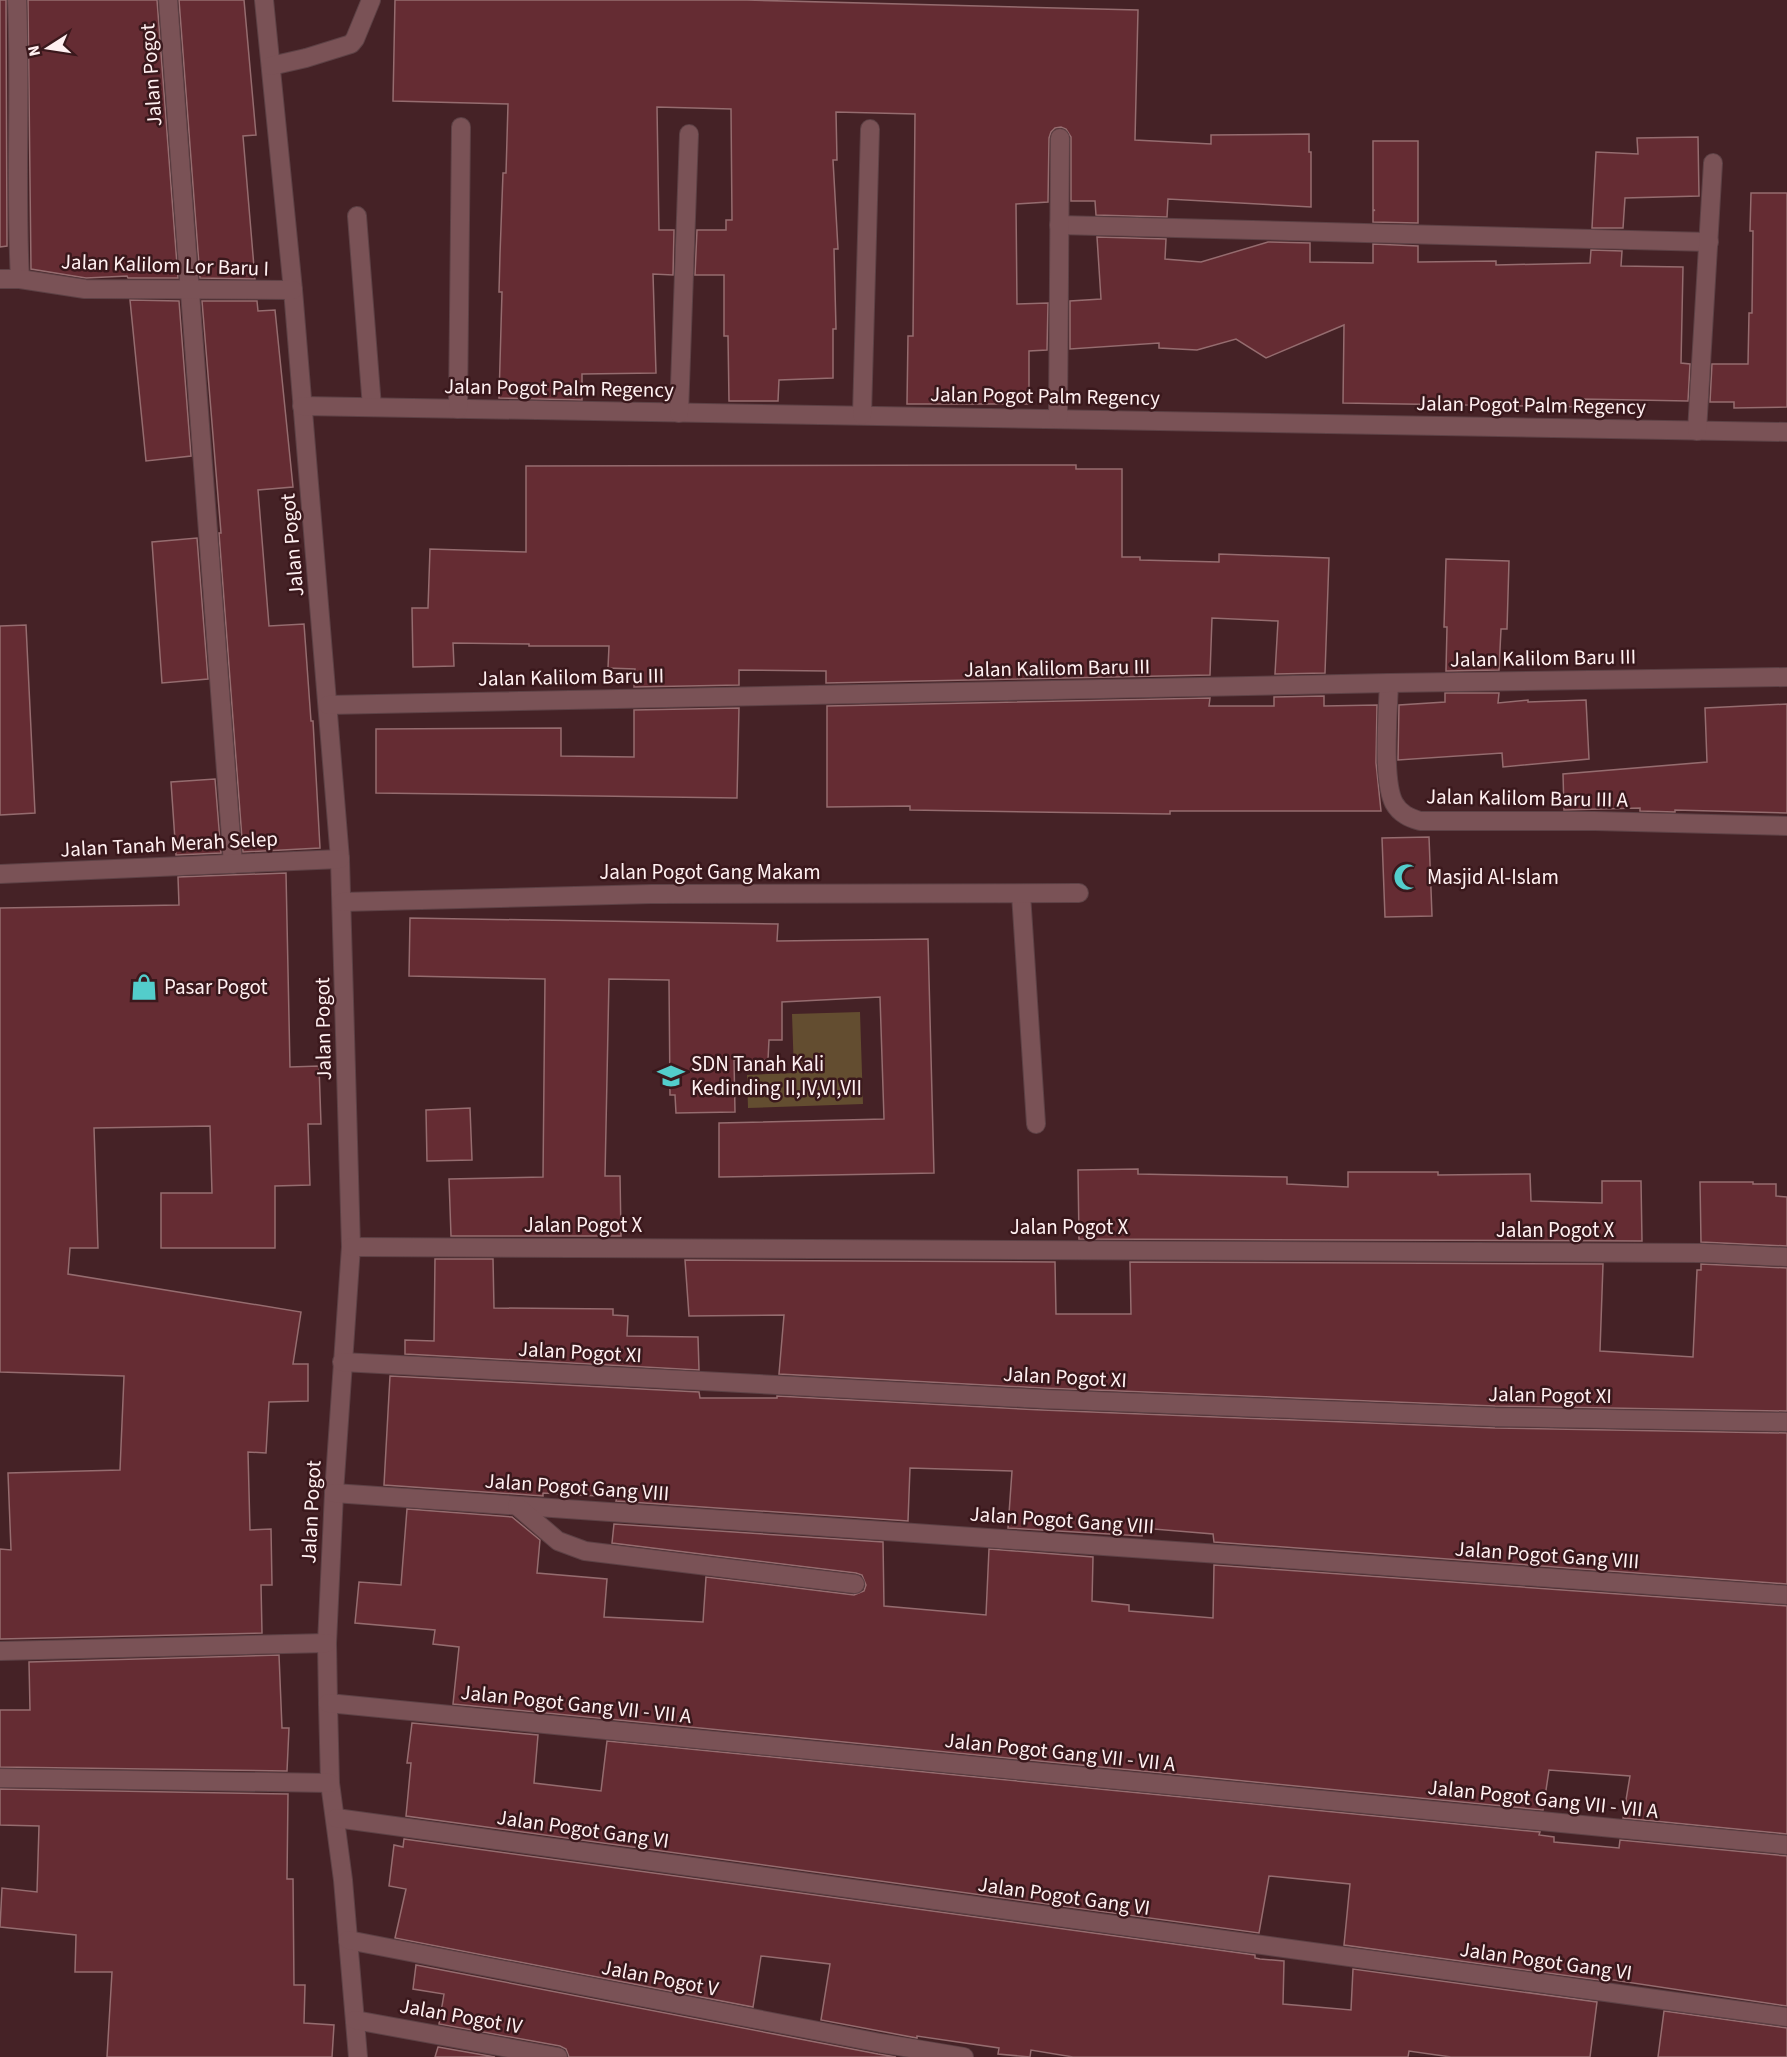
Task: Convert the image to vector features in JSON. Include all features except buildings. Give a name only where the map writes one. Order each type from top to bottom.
[{"type":"street","points":[[17,0],[19,48],[17,221],[20,279]]},
{"type":"street","name":"Jalan Pogot","points":[[168,0],[233,864]]},
{"type":"street","name":"Jalan Pogot","points":[[264,0],[293,290],[342,902],[351,1247],[334,1493],[327,1644],[330,1783],[336,1818],[358,2057]]},
{"type":"street","points":[[271,66],[351,44],[371,0]]},
{"type":"street","points":[[458,409],[461,127]]},
{"type":"street","points":[[862,415],[870,129]]},
{"type":"street","points":[[679,412],[689,134]]},
{"type":"street","points":[[1058,419],[1060,138]]},
{"type":"street","points":[[1697,431],[1713,163]]},
{"type":"street","points":[[357,216],[372,407]]},
{"type":"street","points":[[1059,225],[1708,242]]},
{"type":"street","name":"Jalan Kalilom Lor Baru I","points":[[0,279],[20,279],[85,289],[293,290]]},
{"type":"street","name":"Jalan Pogot Palm Regency","points":[[302,406],[1787,432]]},
{"type":"street","name":"Jalan Kalilom Baru III","points":[[328,705],[1389,682],[1787,677]]},
{"type":"street","name":"Jalan Kalilom Baru III A","points":[[1389,682],[1388,776],[1395,804],[1407,817],[1420,821],[1594,821],[1787,826]]},
{"type":"street","name":"Jalan Tanah Merah Selep","points":[[0,874],[340,859]]},
{"type":"street","name":"Jalan Pogot Gang Makam","points":[[342,902],[663,894],[1079,893]]},
{"type":"street","points":[[1021,894],[1036,1124]]},
{"type":"street","name":"Jalan Pogot X","points":[[351,1247],[1703,1253],[1787,1257]]},
{"type":"street","name":"Jalan Pogot XI","points":[[342,1362],[1055,1400],[1495,1417],[1787,1422]]},
{"type":"street","name":"Jalan Pogot Gang VIII","points":[[334,1493],[1234,1554],[1787,1595]]},
{"type":"street","points":[[517,1506],[558,1540],[585,1551],[855,1584]]},
{"type":"street","points":[[0,1651],[327,1644]]},
{"type":"street","name":"Jalan Pogot Gang VII - VII A","points":[[328,1703],[1787,1845]]},
{"type":"street","points":[[0,1778],[330,1783]]},
{"type":"street","name":"Jalan Pogot Gang VI","points":[[336,1818],[1787,2017]]},
{"type":"street","name":"Jalan Pogot V","points":[[348,1940],[880,2043],[964,2057]]},
{"type":"street","name":"Jalan Pogot IV","points":[[355,2020],[558,2057]]},
{"type":"shaded area","points":[[860,1012],[863,1104],[748,1108],[747,1075],[794,1073],[792,1014]]},
{"type":"place","name":"Masjid Al-Islam","points":[[1407,877]]},
{"type":"place","name":"Pasar Pogot","points":[[144,987]]},
{"type":"place","name":"SDN Tanah Kali Kedinding II,IV,VI,VII","points":[[671,1076]]}]
